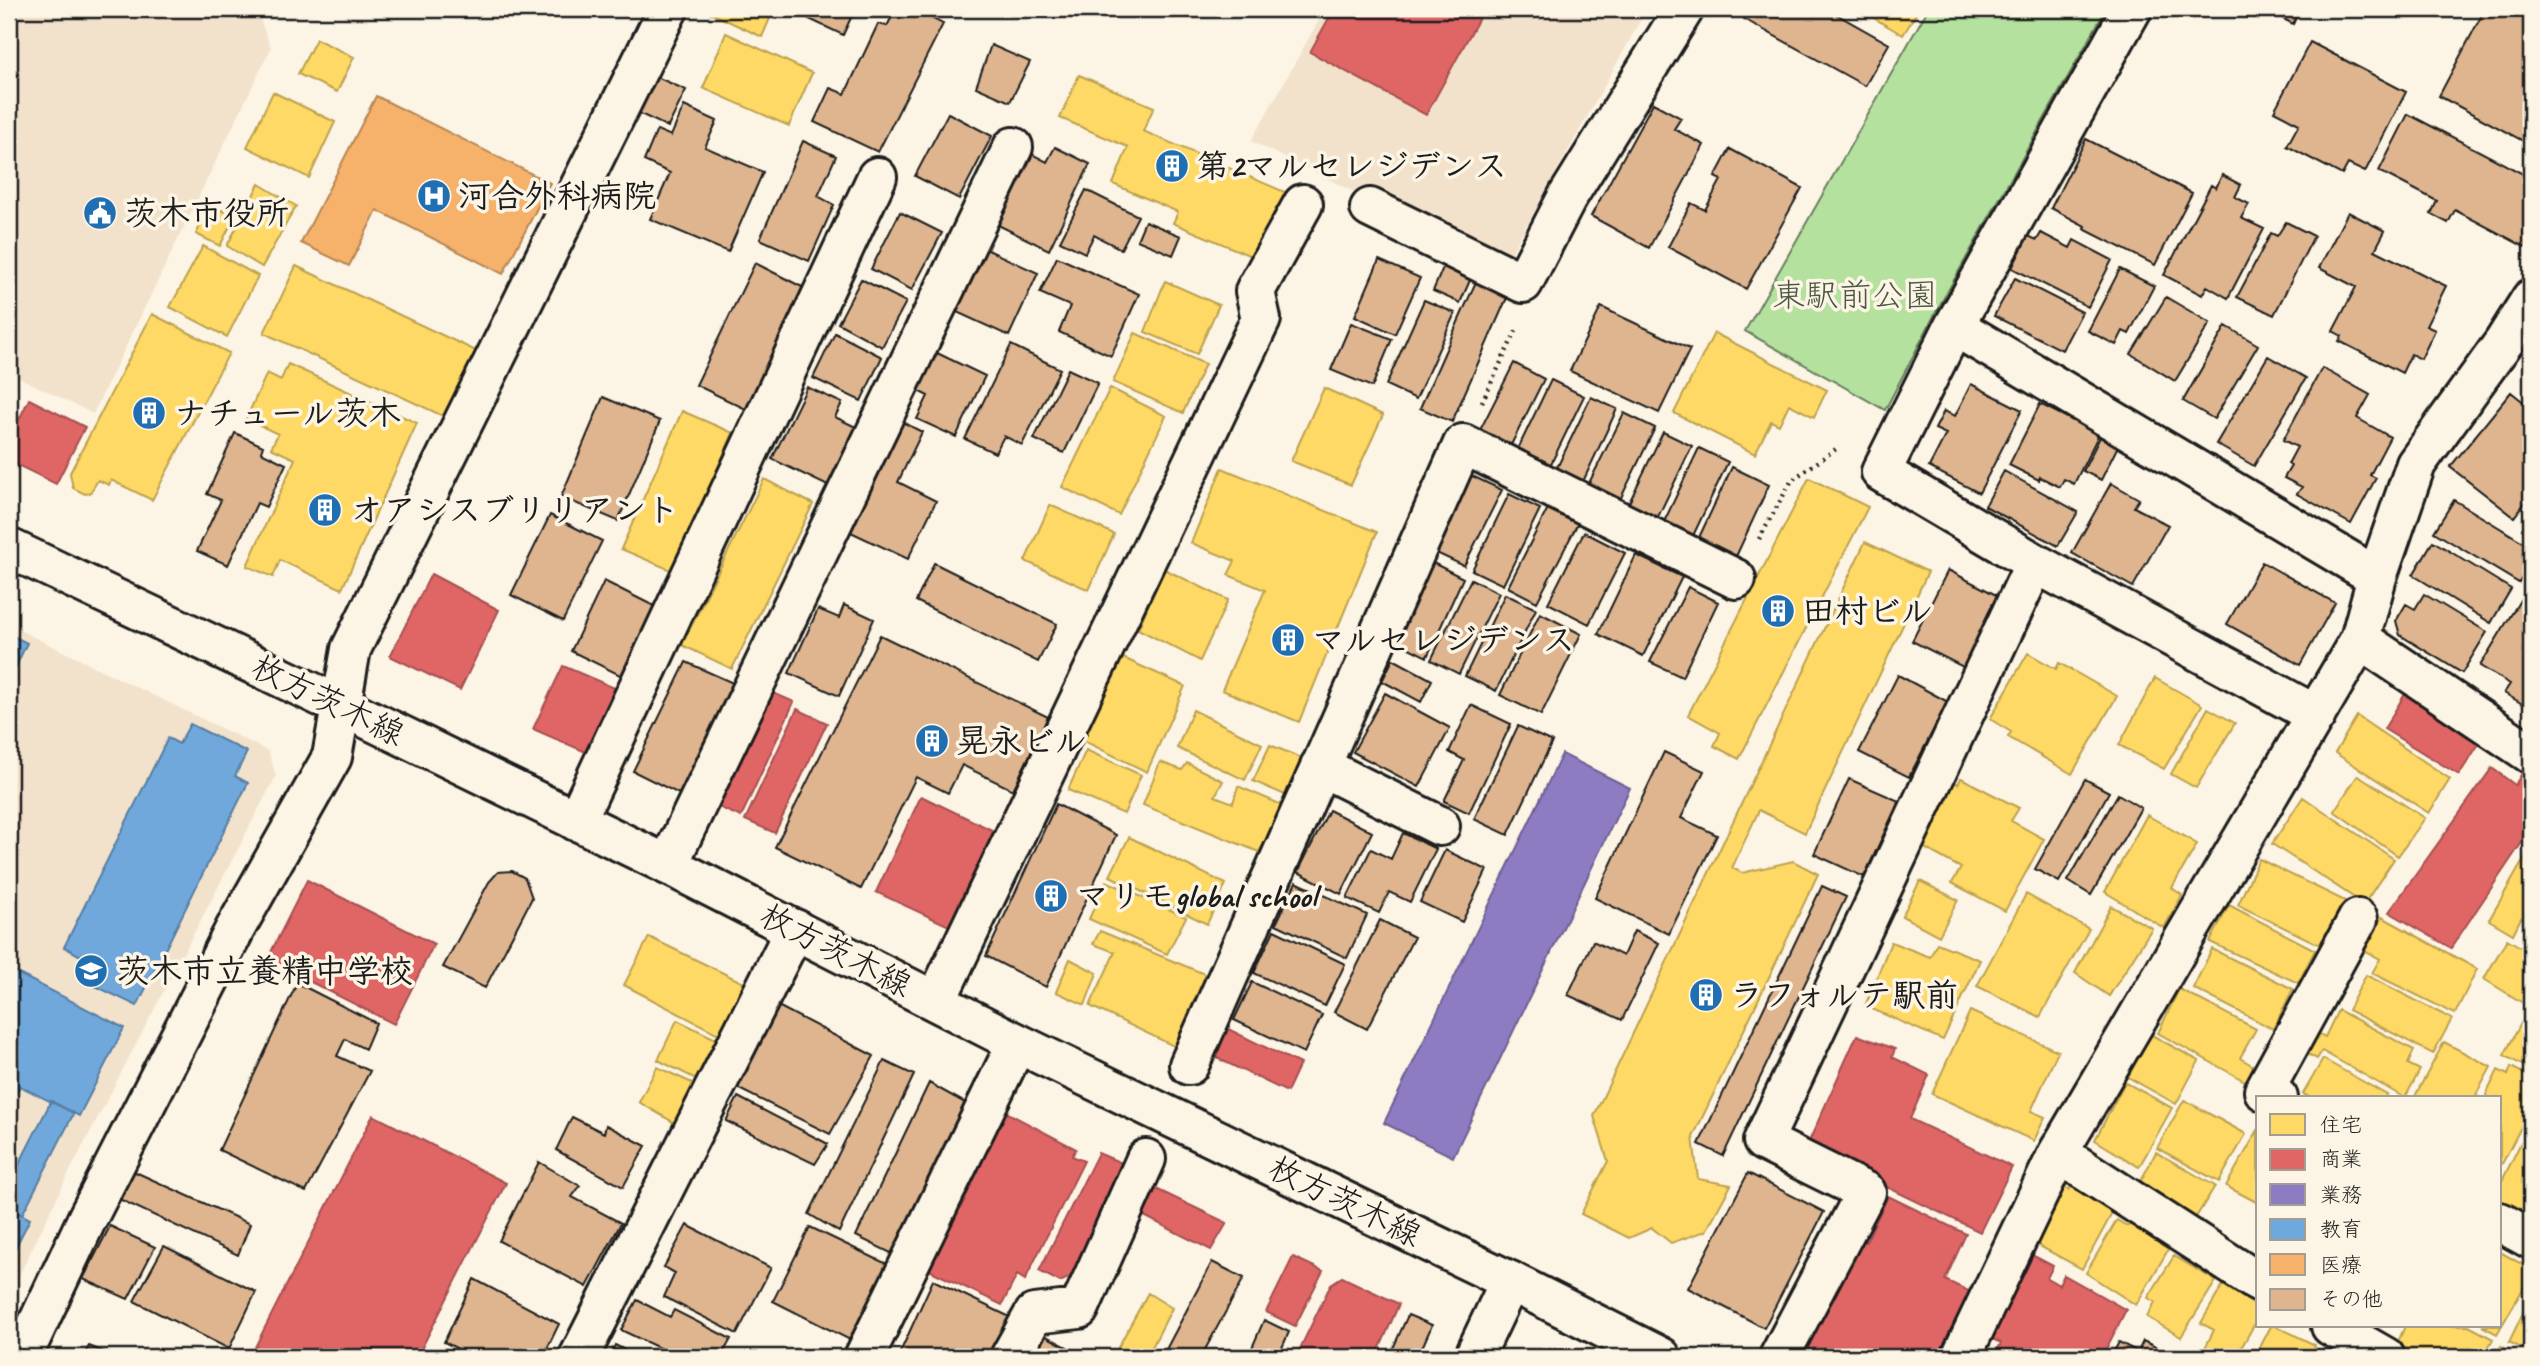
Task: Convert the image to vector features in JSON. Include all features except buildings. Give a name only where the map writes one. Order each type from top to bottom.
[{"type":"street","points":[[22,1357],[87,1219],[229,941],[332,757],[351,649],[668,9]]},
{"type":"street","points":[[1370,208],[1523,283],[1567,196],[1684,9]]},
{"type":"street","points":[[2132,9],[1954,326],[1881,472],[2035,563],[2316,715]]},
{"type":"street","points":[[668,865],[1013,147]]},
{"type":"street","points":[[576,821],[877,177]]},
{"type":"street","points":[[936,1001],[1261,319],[1255,290],[1303,204]]},
{"type":"street","points":[[1961,1357],[2058,1153],[2360,639],[2377,577],[2416,464],[2517,352],[2531,299]]},
{"type":"street","points":[[1954,326],[2377,577]]},
{"type":"street","points":[[1189,1065],[1462,444],[1736,579]]},
{"type":"street","name":"枚方茨木線","points":[[9,548],[668,865],[1017,1043],[1510,1281],[1661,1357]]},
{"type":"street","points":[[1779,1357],[1866,1192],[1763,1141],[2035,563]]},
{"type":"street","points":[[2360,639],[2531,754]]},
{"type":"street","points":[[1321,766],[1440,826]]},
{"type":"street","points":[[2274,1096],[2264,1091],[2358,919]]},
{"type":"street","points":[[579,1357],[795,929]]},
{"type":"street","points":[[864,1357],[1017,1043]]},
{"type":"street","points":[[2058,1153],[2256,1281]]},
{"type":"street","points":[[1010,1357],[1034,1314],[1079,1309],[1146,1159]]},
{"type":"street","points":[[2502,1223],[2531,1239]]},
{"type":"street","points":[[1474,1357],[1510,1281]]},
{"type":"path","points":[[1462,444],[1532,297],[1523,283]]},
{"type":"path","points":[[1736,579],[1792,480],[1838,448],[1881,472]]},
{"type":"shaded area","name":"茨木市役所","points":[[9,9],[256,9],[271,48],[93,414],[18,377],[9,395]]},
{"type":"shaded area","points":[[1325,9],[1647,9],[1504,266],[1251,141]]},
{"type":"shaded area","name":"茨木市立養精中学校","points":[[9,625],[268,751],[276,776],[72,1167],[9,1296]]},
{"type":"green space","name":"東駅前公園","points":[[1928,9],[2106,9],[1936,312],[1885,410],[1745,331]]},
{"type":"place","name":"第2マルセレジデンス","points":[[1172,166]]},
{"type":"place","name":"河合外科病院","points":[[434,196]]},
{"type":"place","name":"茨木市役所","points":[[100,213]]},
{"type":"place","name":"ナチュール茨木","points":[[149,413]]},
{"type":"place","name":"オアシスブリリアント","points":[[325,510]]},
{"type":"place","name":"田村ビル","points":[[1778,611]]},
{"type":"place","name":"マルセレジデンス","points":[[1288,640]]},
{"type":"place","name":"晃永ビル","points":[[932,741]]},
{"type":"place","name":"マリモglobal school","points":[[1051,896]]},
{"type":"place","name":"茨木市立養精中学校","points":[[91,971]]},
{"type":"place","name":"ラフォルテ駅前","points":[[1706,995]]}]
